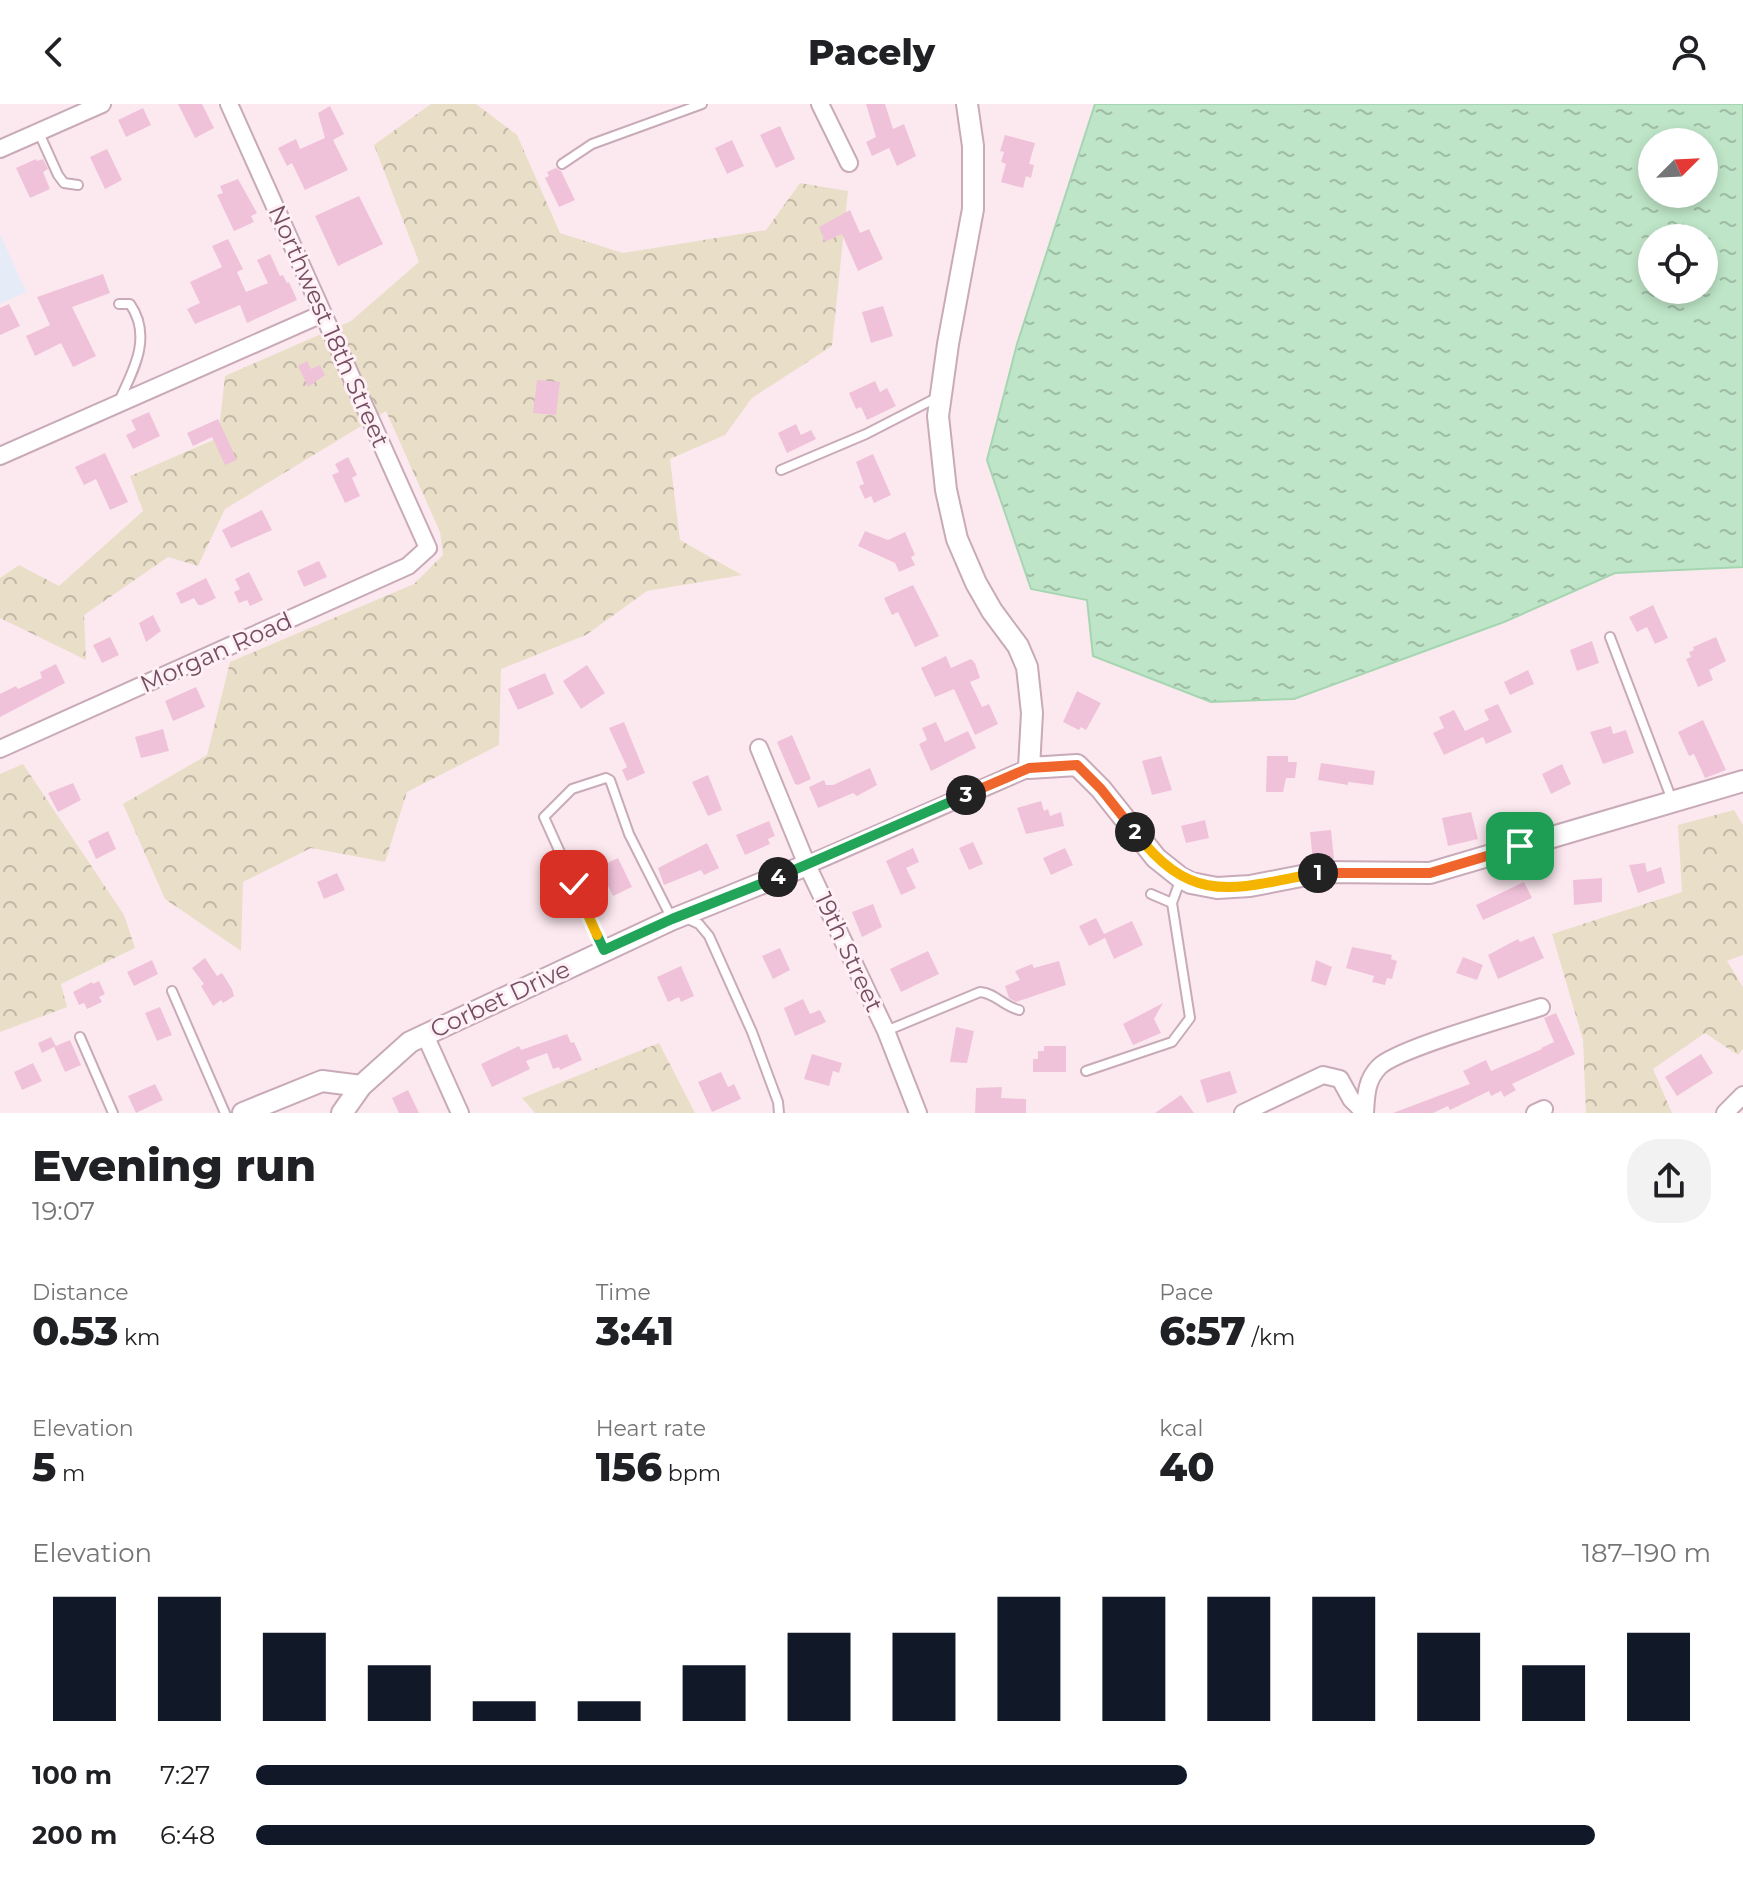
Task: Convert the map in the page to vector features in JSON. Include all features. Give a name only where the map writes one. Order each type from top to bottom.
[{"type":"street","points":[[2,144],[39,133],[102,104]]},
{"type":"street","points":[[820,104],[849,163]]},
{"type":"street","points":[[967,104],[974,159],[973,209],[938,416],[946,490],[957,539],[976,583],[1018,646],[1027,667],[1032,713],[1029,768],[1077,765],[1101,789],[1149,851],[1181,878],[1217,888],[1250,886],[1322,872],[1430,873],[1743,781]]},
{"type":"street","name":"Northwest 18th Street","points":[[234,106],[322,314],[428,548]]},
{"type":"street","points":[[0,456],[322,314]]},
{"type":"street","name":"Morgan Road","points":[[0,749],[408,566],[428,548]]},
{"type":"street","name":"19th Street","points":[[759,748],[807,865],[886,1031],[918,1113]]},
{"type":"street","name":"Corbet Drive","points":[[342,1113],[361,1086],[410,1042],[604,950],[1029,768]]},
{"type":"street","points":[[1243,1113],[1323,1075],[1340,1079],[1351,1099],[1365,1113],[1367,1086],[1380,1066],[1411,1051],[1541,1007]]},
{"type":"street","points":[[425,1035],[460,1113]]},
{"type":"street","points":[[243,1113],[322,1081],[361,1086]]},
{"type":"street","points":[[1725,1113],[1743,1095]]},
{"type":"lane","points":[[562,164],[592,144],[702,104]]},
{"type":"lane","points":[[39,133],[58,175],[64,183],[78,185]]},
{"type":"lane","points":[[118,404],[134,368],[142,331],[130,304],[119,304]]},
{"type":"lane","points":[[781,470],[866,434],[941,396]]},
{"type":"lane","points":[[1610,637],[1672,801]]},
{"type":"lane","points":[[604,950],[544,817],[572,789],[606,778],[610,780],[629,834],[677,918],[699,924],[709,936],[752,1032],[778,1102],[779,1113]]},
{"type":"lane","points":[[1086,1071],[1172,1042],[1190,1018],[1172,903],[1181,878]]},
{"type":"lane","points":[[1151,894],[1172,903]]},
{"type":"lane","points":[[172,991],[225,1113]]},
{"type":"lane","points":[[886,1031],[980,992],[989,993],[1007,1007],[1019,1010]]},
{"type":"lane","points":[[80,1037],[113,1113]]},
{"type":"shaded area","points":[[0,234],[26,292],[0,304]]},
{"type":"green space","points":[[431,104],[476,104],[517,135],[560,233],[623,253],[766,230],[800,183],[848,191],[832,346],[752,398],[725,435],[670,459],[680,540],[742,575],[647,591],[586,635],[501,669],[499,745],[407,792],[385,862],[311,848],[243,882],[241,951],[165,899],[123,804],[207,755],[230,662],[414,584],[443,555],[440,532],[386,411],[225,509],[198,566],[168,557],[84,615],[86,660],[0,618],[0,578],[19,565],[59,586],[143,511],[130,476],[218,438],[225,376],[351,321],[419,262],[374,145]]},
{"type":"green space","points":[[23,764],[124,915],[135,948],[61,984],[67,1007],[0,1032],[0,774]]},
{"type":"green space","points":[[1734,810],[1743,825],[1743,955],[1727,961],[1743,987],[1743,1049],[1738,1055],[1705,1033],[1653,1069],[1672,1113],[1586,1113],[1583,1040],[1552,934],[1682,892],[1678,825]]},
{"type":"green space","points":[[659,1043],[695,1113],[535,1113],[522,1098]]},
{"type":"water","points":[[1095,104],[1743,104],[1743,567],[1615,573],[1504,622],[1294,699],[1211,702],[1093,656],[1087,600],[1031,589],[987,460],[1017,344]]},
{"type":"building","points":[[178,104],[202,104],[214,128],[195,138]]},
{"type":"building","points":[[866,104],[885,104],[893,129],[904,124],[916,156],[897,166],[889,148],[872,156],[866,142],[876,137]]},
{"type":"building","points":[[330,106],[344,134],[333,140],[348,170],[305,190],[292,163],[287,166],[278,148],[296,139],[300,149],[325,138],[318,113]]},
{"type":"building","points":[[143,108],[151,125],[126,137],[118,120]]},
{"type":"building","points":[[780,126],[795,159],[776,168],[760,135]]},
{"type":"building","points":[[1005,135],[1035,143],[1029,164],[1034,165],[1031,178],[1026,176],[1023,188],[1001,182],[1006,164],[1001,162],[1004,152],[1000,151]]},
{"type":"building","points":[[732,140],[744,166],[727,174],[715,148]]},
{"type":"building","points":[[107,149],[122,180],[105,189],[90,157]]},
{"type":"building","points":[[43,159],[48,169],[43,172],[50,189],[30,198],[16,168]]},
{"type":"building","points":[[556,168],[561,171],[575,200],[559,207],[545,178],[549,176],[547,172]]},
{"type":"building","points":[[238,179],[257,213],[251,216],[254,222],[234,231],[217,195],[223,193],[220,186]]},
{"type":"building","points":[[359,196],[383,244],[338,266],[315,216]]},
{"type":"building","points":[[850,210],[860,233],[869,229],[883,259],[858,271],[842,234],[825,242],[819,227]]},
{"type":"building","points":[[228,239],[243,269],[237,272],[246,292],[268,283],[257,260],[270,254],[280,276],[283,275],[289,282],[297,300],[247,323],[240,305],[195,324],[187,309],[200,303],[190,282],[222,267],[212,246]]},
{"type":"building","points":[[103,274],[110,293],[72,307],[96,356],[73,367],[61,343],[35,356],[26,336],[50,325],[37,297]]},
{"type":"building","points":[[9,304],[20,326],[0,335],[0,308]]},
{"type":"building","points":[[883,306],[893,336],[871,343],[862,312]]},
{"type":"building","points":[[307,361],[311,369],[320,365],[325,375],[308,387],[298,366]]},
{"type":"building","points":[[537,380],[560,382],[556,415],[533,413]]},
{"type":"building","points":[[875,381],[880,392],[887,388],[896,406],[867,420],[861,407],[856,409],[849,393]]},
{"type":"building","points":[[149,412],[160,436],[133,449],[126,435],[136,430],[131,420]]},
{"type":"building","points":[[218,419],[237,460],[225,465],[212,437],[193,446],[187,433]]},
{"type":"building","points":[[796,424],[801,435],[811,430],[816,439],[787,453],[778,433]]},
{"type":"building","points":[[105,453],[128,502],[110,510],[96,479],[84,485],[75,467]]},
{"type":"building","points":[[873,454],[891,495],[874,503],[871,496],[865,499],[859,486],[864,484],[856,462]]},
{"type":"building","points":[[348,457],[357,475],[352,478],[360,496],[345,503],[332,475],[339,472],[335,464]]},
{"type":"building","points":[[262,510],[272,530],[231,548],[222,530]]},
{"type":"building","points":[[865,531],[888,540],[905,532],[915,555],[911,557],[915,565],[899,572],[895,563],[858,546]]},
{"type":"building","points":[[319,561],[327,577],[304,587],[297,571]]},
{"type":"building","points":[[249,572],[263,600],[250,606],[247,600],[239,603],[234,592],[240,589],[235,579]]},
{"type":"building","points":[[206,578],[216,598],[202,605],[198,605],[194,598],[181,604],[176,593]]},
{"type":"building","points":[[913,585],[939,636],[915,647],[898,612],[892,615],[884,598]]},
{"type":"building","points":[[1653,605],[1668,638],[1655,644],[1647,627],[1637,632],[1629,617]]},
{"type":"building","points":[[153,615],[161,631],[146,642],[139,623]]},
{"type":"building","points":[[110,637],[119,655],[102,663],[93,645]]},
{"type":"building","points":[[1716,637],[1726,661],[1709,670],[1713,680],[1698,687],[1686,659],[1691,657],[1689,652],[1694,650],[1693,647]]},
{"type":"building","points":[[1592,641],[1599,663],[1577,671],[1570,650]]},
{"type":"building","points":[[946,656],[951,668],[971,659],[975,663],[980,678],[970,682],[982,707],[989,704],[998,724],[975,735],[954,689],[935,697],[921,668]]},
{"type":"building","points":[[56,664],[65,683],[0,717],[0,694],[42,678],[40,672]]},
{"type":"building","points":[[587,665],[605,693],[581,709],[563,681]]},
{"type":"building","points":[[1528,670],[1534,684],[1510,695],[1504,682]]},
{"type":"building","points":[[545,673],[554,694],[518,710],[508,689]]},
{"type":"building","points":[[196,687],[205,707],[173,721],[165,701]]},
{"type":"building","points":[[1077,691],[1101,703],[1086,730],[1063,722]]},
{"type":"building","points":[[1498,704],[1512,732],[1486,744],[1483,737],[1444,755],[1433,733],[1444,728],[1439,717],[1454,710],[1465,731],[1489,720],[1484,710]]},
{"type":"building","points":[[1703,720],[1726,770],[1705,778],[1694,754],[1689,756],[1678,732]]},
{"type":"building","points":[[624,722],[645,773],[627,781],[622,770],[627,767],[609,728]]},
{"type":"building","points":[[936,722],[945,742],[968,731],[976,748],[931,771],[919,744],[927,740],[922,728]]},
{"type":"building","points":[[1611,726],[1613,734],[1626,730],[1634,753],[1603,764],[1590,732]]},
{"type":"building","points":[[163,729],[169,751],[141,758],[135,737]]},
{"type":"building","points":[[792,735],[811,779],[798,785],[777,742]]},
{"type":"building","points":[[1161,756],[1172,790],[1152,795],[1142,761]]},
{"type":"building","points":[[1267,756],[1288,756],[1288,762],[1297,762],[1295,778],[1286,778],[1283,792],[1266,792]]},
{"type":"building","points":[[1321,763],[1375,771],[1373,785],[1318,780]]},
{"type":"building","points":[[1562,764],[1571,784],[1551,794],[1542,774]]},
{"type":"building","points":[[870,768],[877,785],[857,796],[853,793],[818,808],[809,787],[824,780],[826,785],[833,785]]},
{"type":"building","points":[[708,775],[722,810],[708,816],[692,782]]},
{"type":"building","points":[[73,783],[81,800],[58,812],[48,793]]},
{"type":"building","points":[[1041,801],[1044,811],[1048,809],[1050,816],[1061,812],[1064,826],[1026,834],[1017,808]]},
{"type":"building","points":[[1471,812],[1478,839],[1448,846],[1442,818]]},
{"type":"building","points":[[1205,820],[1209,838],[1186,843],[1181,826]]},
{"type":"building","points":[[769,821],[775,836],[768,839],[770,844],[745,855],[736,835]]},
{"type":"building","points":[[1331,830],[1334,859],[1313,861],[1310,832]]},
{"type":"building","points":[[108,831],[116,849],[96,859],[88,841]]},
{"type":"building","points":[[973,842],[983,864],[969,870],[959,848]]},
{"type":"building","points":[[707,843],[719,868],[704,875],[701,870],[664,885],[658,868]]},
{"type":"building","points":[[913,848],[919,862],[906,868],[916,888],[901,895],[886,861]]},
{"type":"building","points":[[1065,848],[1073,865],[1051,875],[1043,858]]},
{"type":"building","points":[[618,858],[632,887],[613,896],[599,867]]},
{"type":"building","points":[[1645,863],[1647,872],[1661,867],[1665,883],[1638,893],[1629,865]]},
{"type":"building","points":[[337,873],[345,890],[324,899],[317,882]]},
{"type":"building","points":[[1602,878],[1602,902],[1574,905],[1573,880]]},
{"type":"building","points":[[1524,882],[1532,898],[1483,920],[1476,905]]},
{"type":"building","points":[[873,904],[882,927],[862,937],[852,912]]},
{"type":"building","points":[[1096,918],[1104,934],[1132,921],[1143,945],[1114,959],[1105,938],[1089,946],[1079,926]]},
{"type":"building","points":[[1534,936],[1544,958],[1498,979],[1488,955],[1518,939],[1520,942]]},
{"type":"building","points":[[1352,947],[1392,955],[1391,959],[1397,961],[1392,979],[1387,978],[1385,985],[1372,982],[1374,976],[1346,968]]},
{"type":"building","points":[[780,948],[790,970],[773,979],[762,956]]},
{"type":"building","points":[[928,951],[939,974],[901,992],[890,969]]},
{"type":"building","points":[[1463,957],[1483,965],[1477,980],[1456,973]]},
{"type":"building","points":[[205,958],[217,976],[222,973],[234,996],[213,1006],[201,986],[204,984],[192,968]]},
{"type":"building","points":[[152,960],[158,974],[134,986],[127,972]]},
{"type":"building","points":[[1316,960],[1332,967],[1326,986],[1311,981]]},
{"type":"building","points":[[1059,961],[1066,985],[1016,1002],[1009,998],[1005,986],[1020,980],[1015,971],[1032,964],[1034,968]]},
{"type":"building","points":[[681,966],[694,996],[681,1002],[679,997],[668,1002],[657,977]]},
{"type":"building","points":[[99,981],[105,994],[99,997],[102,1002],[87,1009],[84,1003],[79,1005],[73,992]]},
{"type":"building","points":[[803,999],[810,1014],[820,1010],[826,1022],[795,1036],[784,1008]]},
{"type":"building","points":[[1163,1003],[1154,1019],[1161,1033],[1133,1045],[1123,1024]]},
{"type":"building","points":[[160,1007],[172,1035],[157,1041],[145,1013]]},
{"type":"building","points":[[1556,1013],[1575,1054],[1512,1084],[1516,1090],[1504,1097],[1501,1091],[1491,1096],[1489,1091],[1450,1110],[1448,1106],[1433,1113],[1393,1113],[1470,1084],[1463,1071],[1486,1060],[1491,1071],[1554,1042],[1544,1018]]},
{"type":"building","points":[[956,1027],[974,1031],[967,1063],[950,1062]]},
{"type":"building","points":[[567,1034],[582,1060],[560,1070],[559,1067],[553,1069],[547,1053],[526,1061],[530,1069],[492,1087],[481,1064],[519,1046],[521,1050]]},
{"type":"building","points":[[51,1037],[56,1046],[70,1040],[81,1065],[65,1072],[54,1047],[42,1053],[38,1043]]},
{"type":"building","points":[[1044,1046],[1066,1046],[1066,1072],[1033,1072],[1033,1059],[1038,1059],[1038,1051],[1044,1051]]},
{"type":"building","points":[[812,1054],[842,1063],[839,1073],[833,1071],[829,1086],[804,1079]]},
{"type":"building","points":[[1701,1054],[1713,1073],[1677,1096],[1665,1077]]},
{"type":"building","points":[[33,1063],[42,1081],[22,1090],[14,1072]]},
{"type":"building","points":[[1230,1071],[1237,1093],[1207,1103],[1200,1080]]},
{"type":"building","points":[[721,1072],[728,1087],[734,1084],[741,1099],[712,1112],[698,1082]]},
{"type":"building","points":[[155,1084],[163,1100],[136,1113],[128,1096]]},
{"type":"building","points":[[1002,1087],[1001,1098],[1026,1099],[1026,1113],[975,1113],[976,1088]]},
{"type":"building","points":[[408,1090],[419,1113],[399,1113],[392,1098]]},
{"type":"building","points":[[1181,1095],[1194,1113],[1155,1113]]},
{"type":"route","points":[[574,884],[604,950],[1029,768],[1077,765],[1101,789],[1156,858],[1191,883],[1217,888],[1250,886],[1322,872],[1430,873],[1520,846]]}]
